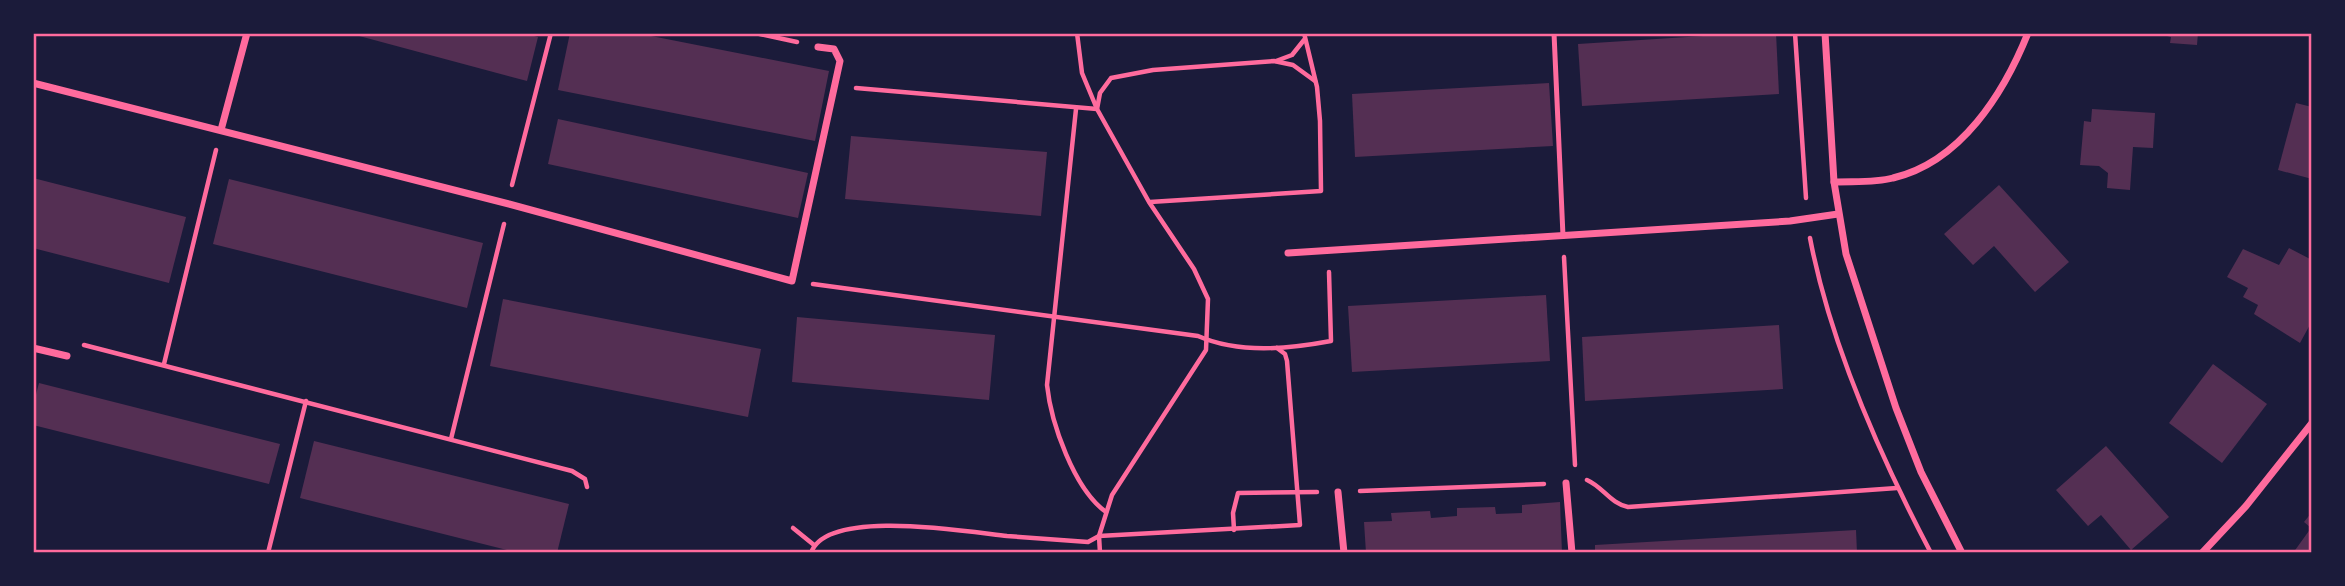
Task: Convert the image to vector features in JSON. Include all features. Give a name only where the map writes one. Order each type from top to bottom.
[{"type":"street","points":[[221,130],[247,33]]},
{"type":"street","points":[[1825,33],[1838,214],[1864,314],[1896,408],[1922,472],[1962,553]]},
{"type":"street","points":[[1834,182],[1893,179],[1922,167],[1950,148],[1981,120],[2028,33]]},
{"type":"street","points":[[33,83],[792,281],[837,86],[839,54],[834,49],[818,47]]},
{"type":"street","points":[[1289,253],[1799,220],[1838,214]]},
{"type":"street","points":[[33,348],[67,356]]},
{"type":"street","points":[[2202,553],[2246,506],[2312,423]]},
{"type":"street","points":[[1566,483],[1572,553]]},
{"type":"street","points":[[1338,492],[1344,553]]},
{"type":"lane","points":[[1554,33],[1563,236]]},
{"type":"path","points":[[512,187],[551,33]]},
{"type":"path","points":[[755,33],[818,47]]},
{"type":"path","points":[[1077,33],[1082,73],[1097,109],[1149,202],[1205,288],[1206,350],[1128,466],[1106,512],[1099,536],[1100,553]]},
{"type":"path","points":[[1097,109],[1104,86],[1116,75],[1272,61],[1292,55],[1302,46],[1304,36]]},
{"type":"path","points":[[1149,202],[1321,191],[1320,121],[1315,81],[1304,36]]},
{"type":"path","points":[[1272,61],[1293,65],[1315,81]]},
{"type":"path","points":[[837,86],[1097,109]]},
{"type":"path","points":[[1076,108],[1047,385],[1055,427],[1081,480],[1093,499],[1106,512]]},
{"type":"path","points":[[164,364],[221,130]]},
{"type":"path","points":[[451,439],[505,220]]},
{"type":"path","points":[[1563,236],[1569,373],[1578,479]]},
{"type":"path","points":[[792,281],[1053,315],[1207,340],[1217,345],[1277,348],[1331,341],[1328,250]]},
{"type":"path","points":[[72,342],[572,471],[585,479],[587,487]]},
{"type":"path","points":[[811,553],[814,545],[845,530],[872,525],[924,526],[1088,542],[1099,536],[1300,525],[1287,361],[1285,354],[1277,348]]},
{"type":"path","points":[[268,553],[306,401]]},
{"type":"path","points":[[1234,530],[1233,513],[1238,493],[1566,483],[1578,479],[1596,484],[1617,505],[1628,507],[1897,488]]},
{"type":"path","points":[[793,528],[814,545]]},
{"type":"building","points":[[348,33],[523,33],[538,37],[527,81]]},
{"type":"building","points":[[570,33],[636,33],[829,71],[815,141],[558,90]]},
{"type":"building","points":[[1776,33],[1779,94],[1582,106],[1578,44]]},
{"type":"building","points":[[2155,33],[2198,33],[2197,45],[2170,43],[2171,37]]},
{"type":"building","points":[[1549,83],[1553,146],[1355,157],[1352,94]]},
{"type":"building","points":[[2296,103],[2312,107],[2312,179],[2278,170]]},
{"type":"building","points":[[2092,109],[2155,113],[2153,148],[2133,147],[2130,190],[2107,188],[2108,173],[2099,166],[2080,165],[2084,121],[2091,122]]},
{"type":"building","points":[[558,119],[808,173],[798,218],[548,164]]},
{"type":"building","points":[[851,136],[1047,152],[1041,216],[845,199]]},
{"type":"building","points":[[33,178],[186,217],[169,283],[33,248]]},
{"type":"building","points":[[229,179],[483,243],[467,308],[213,244]]},
{"type":"building","points":[[1999,185],[2069,262],[2035,292],[1994,246],[1973,265],[1944,234]]},
{"type":"building","points":[[2289,248],[2312,260],[2312,321],[2300,343],[2254,314],[2258,305],[2243,297],[2248,288],[2227,277],[2243,249],[2279,265]]},
{"type":"building","points":[[1546,295],[1550,361],[1352,372],[1348,306]]},
{"type":"building","points":[[503,299],[761,349],[748,417],[490,366]]},
{"type":"building","points":[[797,317],[995,335],[989,400],[792,382]]},
{"type":"building","points":[[1779,325],[1783,389],[1585,401],[1582,337]]},
{"type":"building","points":[[2213,364],[2267,404],[2222,463],[2169,423]]},
{"type":"building","points":[[39,383],[280,444],[269,484],[33,425],[33,406]]},
{"type":"building","points":[[314,441],[569,504],[557,553],[519,553],[300,498]]},
{"type":"building","points":[[2106,446],[2169,517],[2131,550],[2101,515],[2088,526],[2056,490]]},
{"type":"building","points":[[1560,502],[1562,553],[1366,553],[1364,522],[1392,521],[1391,513],[1430,511],[1431,518],[1457,516],[1457,508],[1495,507],[1496,514],[1522,513],[1522,505]]},
{"type":"building","points":[[2312,512],[2312,553],[2293,553],[2311,528],[2304,522]]},
{"type":"building","points":[[1856,530],[1857,553],[1595,553],[1595,545]]}]
